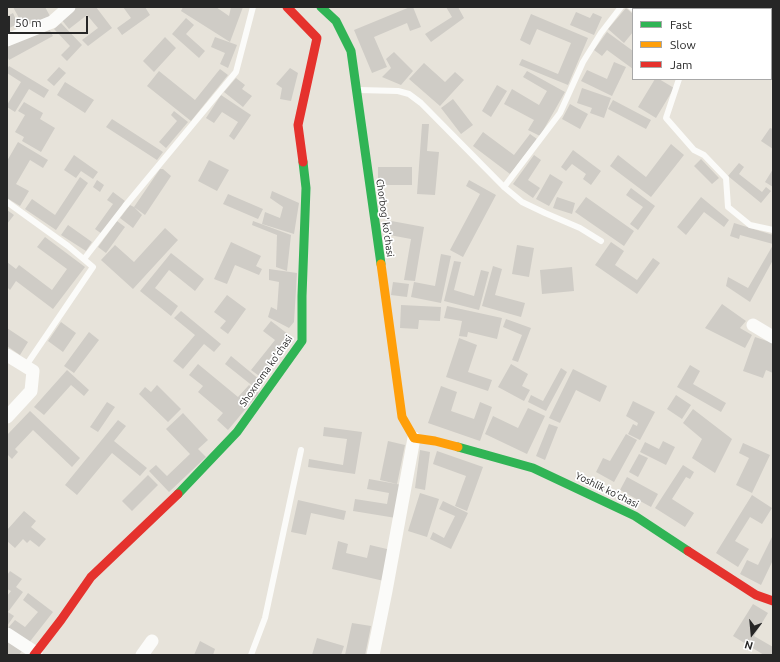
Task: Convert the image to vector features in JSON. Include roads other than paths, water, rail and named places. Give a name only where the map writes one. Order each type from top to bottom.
[{"type":"street","points":[[7,40],[52,22],[69,7]]},
{"type":"street","name":"Shoxnoma ko'chasi","points":[[35,654],[91,577],[188,484],[237,432],[302,341],[306,188],[298,125],[317,38],[287,7]]},
{"type":"street","name":"Chorbog' ko'chasi","points":[[321,7],[336,21],[351,51],[402,417],[414,438]]},
{"type":"street","points":[[753,325],[773,337]]},
{"type":"street","points":[[7,355],[33,371],[31,391],[7,417]]},
{"type":"street","points":[[373,655],[414,438]]},
{"type":"street","name":"Yoshlik ko'chasi","points":[[414,438],[435,441],[534,468],[635,516],[756,595],[773,601]]},
{"type":"street","points":[[7,634],[35,654]]},
{"type":"street","points":[[142,655],[152,641]]},
{"type":"lane","points":[[84,260],[125,206],[236,72],[253,7]]},
{"type":"lane","points":[[504,187],[560,113],[583,62],[601,32],[621,7]]},
{"type":"lane","points":[[679,80],[666,118],[694,150],[704,155],[726,178],[728,207],[750,225],[773,230]]},
{"type":"lane","points":[[357,90],[398,91],[409,94],[421,103],[504,187],[522,202],[580,228],[601,241]]},
{"type":"lane","points":[[7,202],[68,246],[93,267],[25,367]]},
{"type":"lane","points":[[251,655],[265,618],[301,450]]}]
